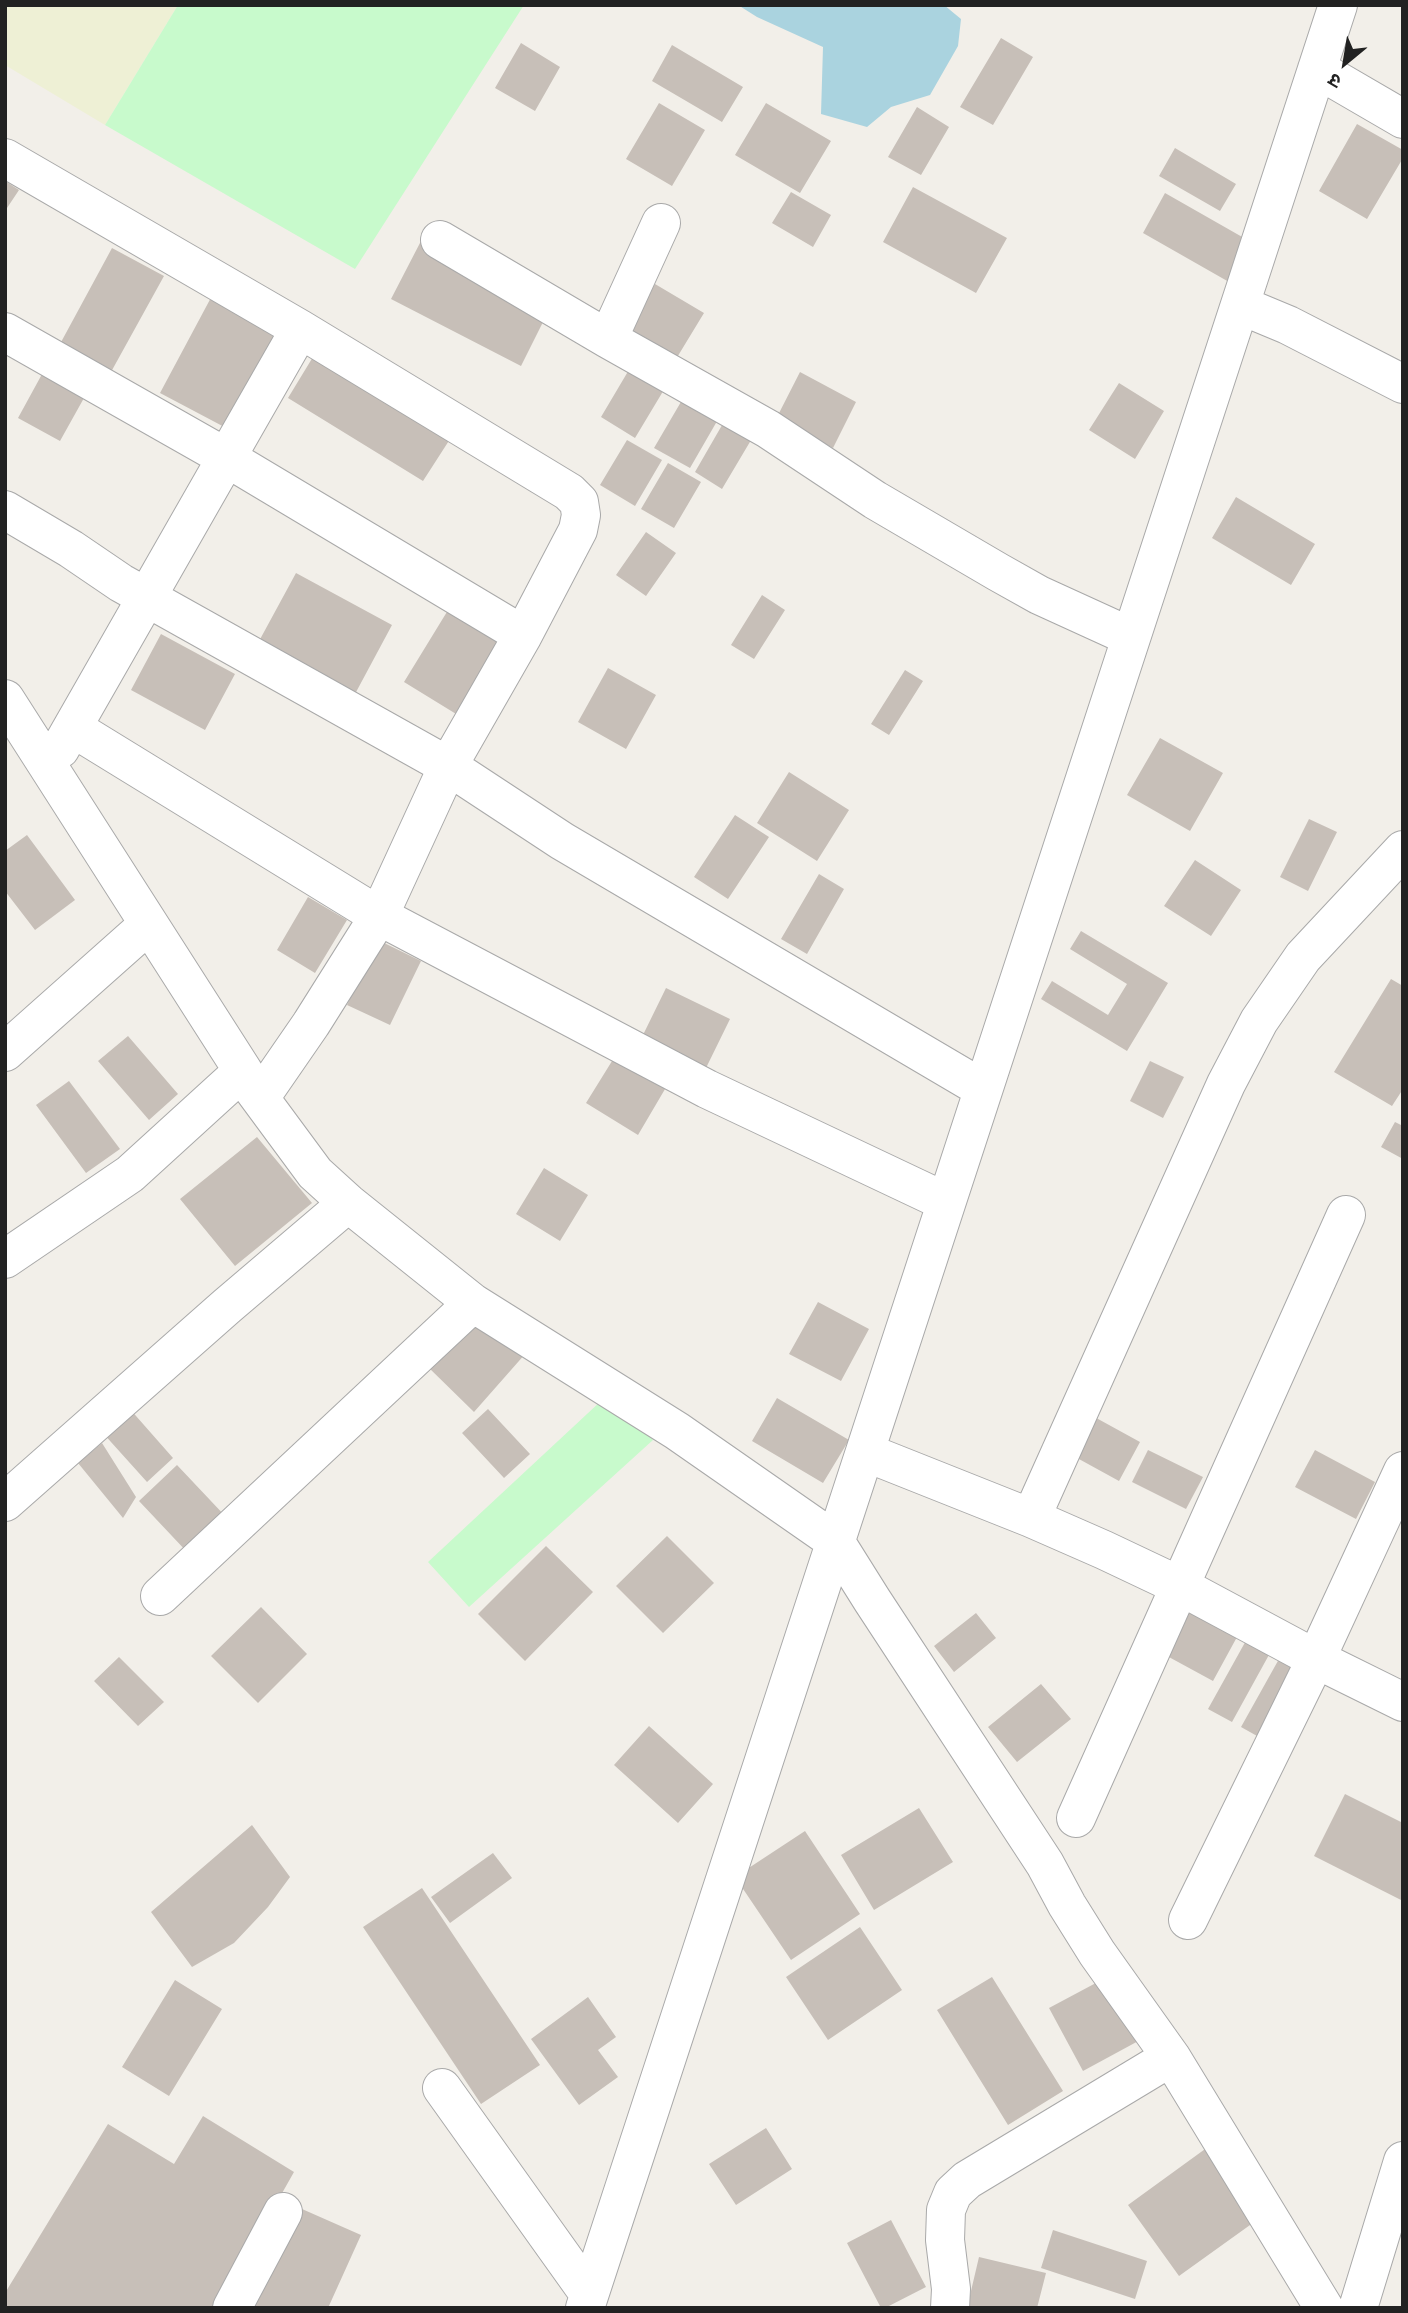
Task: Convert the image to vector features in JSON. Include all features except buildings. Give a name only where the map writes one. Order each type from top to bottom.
[{"type":"street","points":[[587,2301],[1338,5]]},
{"type":"street","points":[[1317,69],[1403,119]]},
{"type":"street","points":[[5,158],[300,329],[569,492],[579,502],[581,515],[578,530],[523,635],[448,766],[379,916],[311,1024],[251,1084],[130,1174],[5,1259]]},
{"type":"street","points":[[608,339],[661,223]]},
{"type":"street","points":[[440,240],[768,429],[875,500],[998,572],[1039,595],[1131,637]]},
{"type":"street","points":[[1240,305],[1288,325],[1403,384]]},
{"type":"street","points":[[49,769],[300,329]]},
{"type":"street","points":[[5,332],[227,458],[523,635]]},
{"type":"street","points":[[5,510],[147,597],[448,766],[562,841],[983,1089]]},
{"type":"street","points":[[5,699],[251,1084],[315,1173],[348,1203],[473,1303],[677,1431],[835,1541],[1045,1864],[1097,1953],[1171,2057],[1324,2308]]},
{"type":"street","points":[[73,728],[379,916],[707,1089],[946,1202]]},
{"type":"street","points":[[1031,1518],[1226,1084],[1259,1021],[1303,957],[1403,850]]},
{"type":"street","points":[[5,1052],[149,924]]},
{"type":"street","points":[[5,1502],[348,1203]]},
{"type":"street","points":[[1076,1818],[1346,1215]]},
{"type":"street","points":[[160,1596],[473,1303]]},
{"type":"street","points":[[865,1452],[1031,1518],[1180,1586],[1403,1702]]},
{"type":"street","points":[[1188,1920],[1316,1659],[1403,1471]]},
{"type":"street","points":[[950,2308],[951,2289],[945,2240],[946,2210],[953,2193],[967,2180],[1171,2057]]},
{"type":"street","points":[[442,2088],[587,2301]]},
{"type":"street","points":[[1359,2308],[1403,2161]]},
{"type":"street","points":[[232,2308],[283,2212]]},
{"type":"green space","points":[[5,5],[178,5],[105,125],[5,65]]},
{"type":"green space","points":[[178,5],[524,5],[355,269],[105,125]]},
{"type":"green space","points":[[616,1387],[653,1440],[469,1607],[428,1562]]},
{"type":"water","points":[[738,5],[944,5],[961,19],[958,46],[930,95],[891,107],[867,127],[821,114],[823,47],[757,17]]}]
